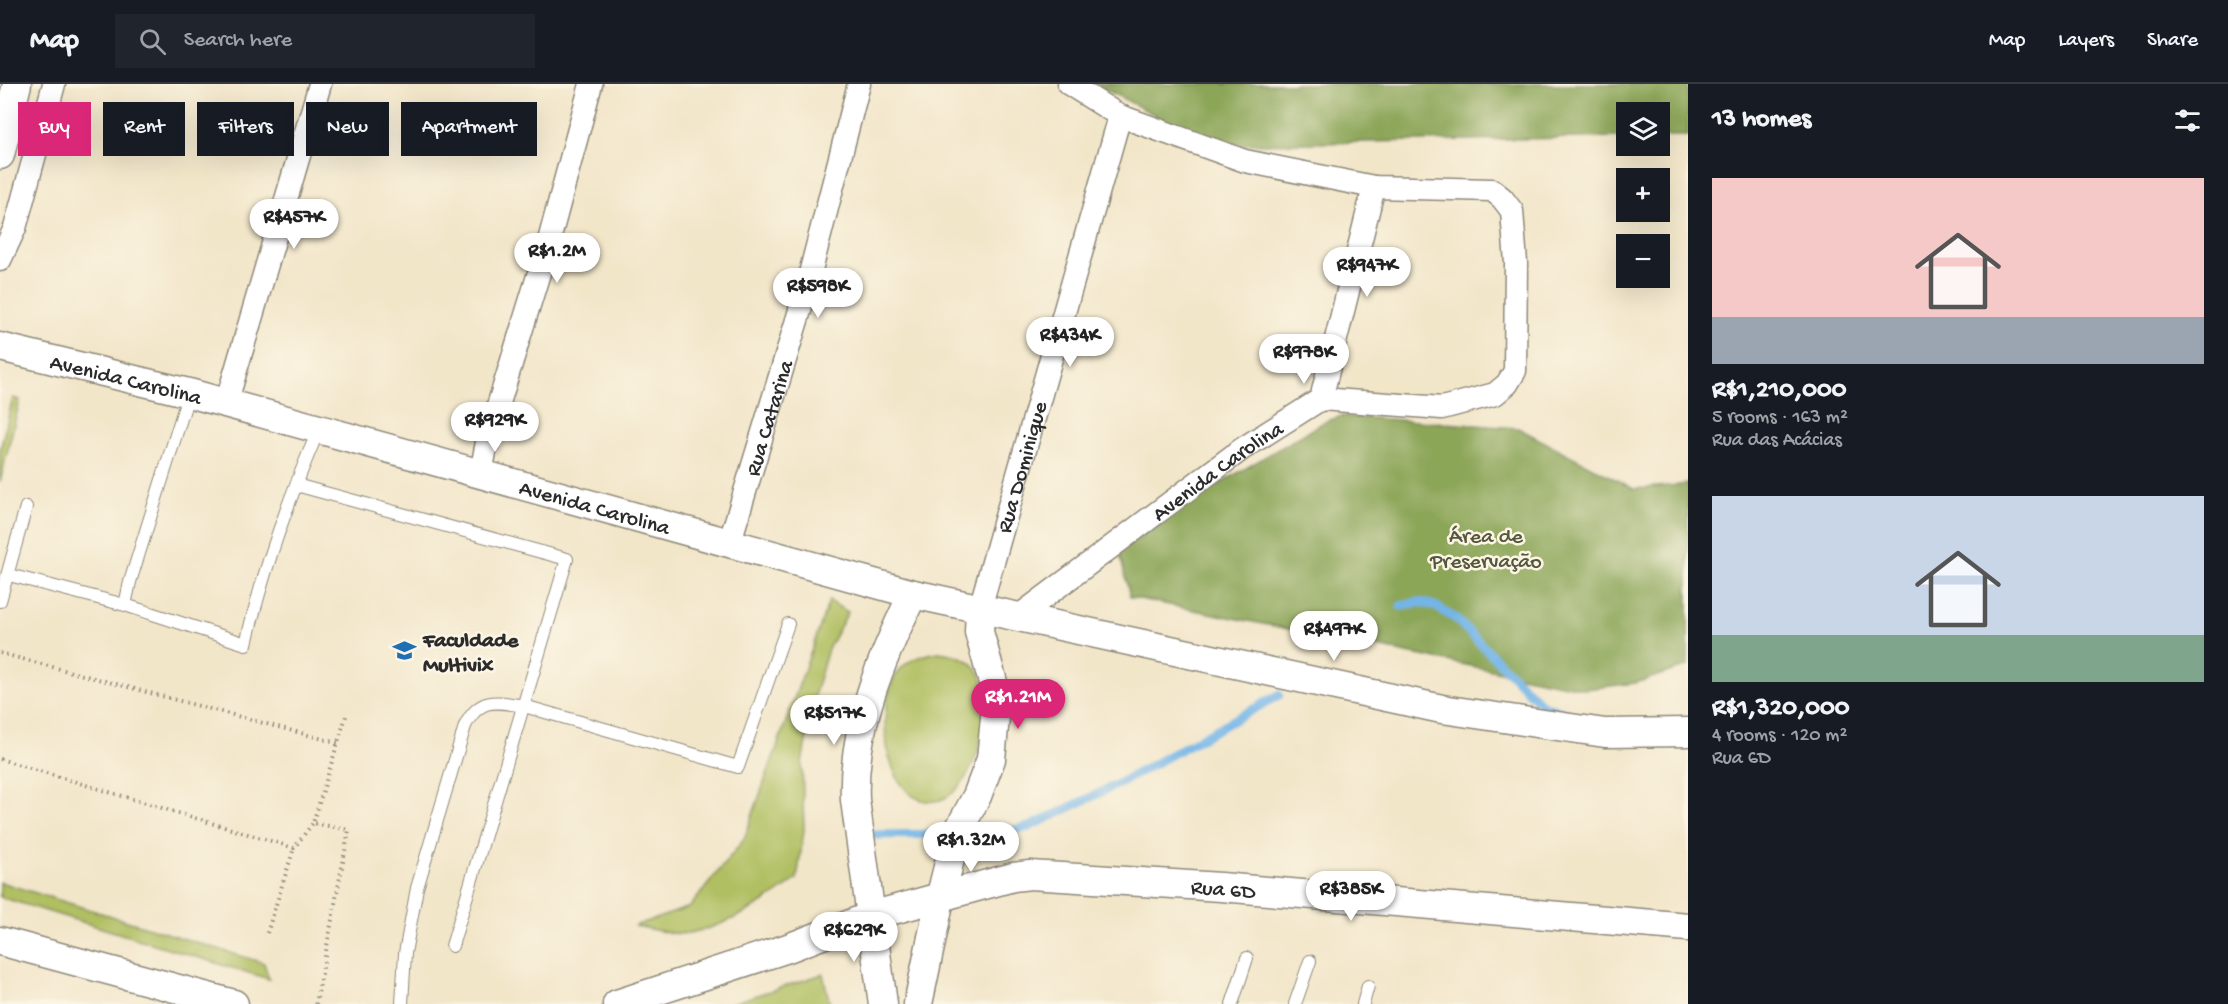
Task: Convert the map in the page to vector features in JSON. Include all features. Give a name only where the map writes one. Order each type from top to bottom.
[{"type":"street","points":[[0,155],[17,84]]},
{"type":"street","points":[[0,260],[15,228],[54,84]]},
{"type":"street","points":[[226,404],[321,84]]},
{"type":"street","points":[[481,473],[487,442],[550,237],[591,84]]},
{"type":"street","name":"Rua Catarina","points":[[730,542],[804,297],[859,84]]},
{"type":"street","points":[[1069,84],[1120,116],[1245,161],[1374,187],[1492,190],[1512,211],[1516,263],[1515,370],[1507,384],[1495,394],[1442,408],[1321,399],[1374,187]]},
{"type":"street","name":"Rua Dominique","points":[[980,608],[1120,116]]},
{"type":"street","name":"Avenida Carolina","points":[[0,347],[189,393],[913,594],[1453,711],[1605,733],[1688,732]]},
{"type":"street","name":"Avenida Carolina","points":[[1018,616],[1242,449],[1321,399]]},
{"type":"street","points":[[883,1004],[855,800],[854,767],[860,731],[879,672],[913,594]]},
{"type":"street","points":[[918,1004],[940,899],[957,835],[977,796],[991,759],[997,697],[979,632],[980,608]]},
{"type":"street","name":"Rua 6D","points":[[617,1004],[788,948],[871,916],[1014,877],[1030,875],[1221,887],[1688,927]]},
{"type":"street","points":[[0,941],[234,1004]]},
{"type":"lane","points":[[125,605],[130,582],[189,393]]},
{"type":"lane","points":[[9,575],[125,605],[246,644],[256,598],[296,485],[319,429]]},
{"type":"lane","points":[[296,485],[567,560],[452,946]]},
{"type":"lane","points":[[0,601],[26,507]]},
{"type":"lane","points":[[402,1004],[405,953],[417,888],[465,726],[472,712],[482,704],[500,702],[524,705],[738,767],[788,624]]},
{"type":"lane","points":[[1232,1004],[1246,958]]},
{"type":"lane","points":[[1295,1004],[1310,961]]},
{"type":"lane","points":[[1363,1004],[1368,986]]},
{"type":"path","points":[[0,653],[338,742]]},
{"type":"path","points":[[267,933],[294,848],[313,823],[346,713]]},
{"type":"path","points":[[0,759],[294,848]]},
{"type":"path","points":[[313,823],[349,830],[316,1004]]},
{"type":"green space","points":[[1095,84],[1688,84],[1688,136],[1670,136],[1670,102],[1616,102],[1616,137],[1213,145]]},
{"type":"green space","points":[[13,398],[20,400],[0,482],[0,450]]},
{"type":"green space","name":"Área de Preservação","points":[[1342,416],[1518,428],[1634,489],[1688,484],[1688,666],[1636,683],[1585,689],[1130,597],[1119,551],[1192,500],[1324,422]]},
{"type":"green space","points":[[829,601],[848,612],[828,649],[815,693],[802,763],[804,830],[797,879],[746,912],[703,930],[676,933],[634,926],[690,907],[744,839]]},
{"type":"green space","points":[[939,652],[962,658],[976,667],[979,672],[984,687],[983,729],[978,751],[969,772],[957,789],[943,799],[926,801],[911,794],[899,781],[891,764],[885,723],[891,685],[899,671],[918,657]]},
{"type":"green space","points":[[0,882],[264,963],[269,979],[0,897]]},
{"type":"green space","points":[[823,974],[830,1004],[729,1004]]},
{"type":"waterway","points":[[1401,606],[1419,602],[1435,606],[1456,619],[1542,705],[1572,716]]},
{"type":"waterway","points":[[1008,831],[1029,827],[1118,784],[1279,695]]},
{"type":"waterway","points":[[873,835],[949,834]]},
{"type":"place","name":"Faculdade Multivix","points":[[405,651]]}]
